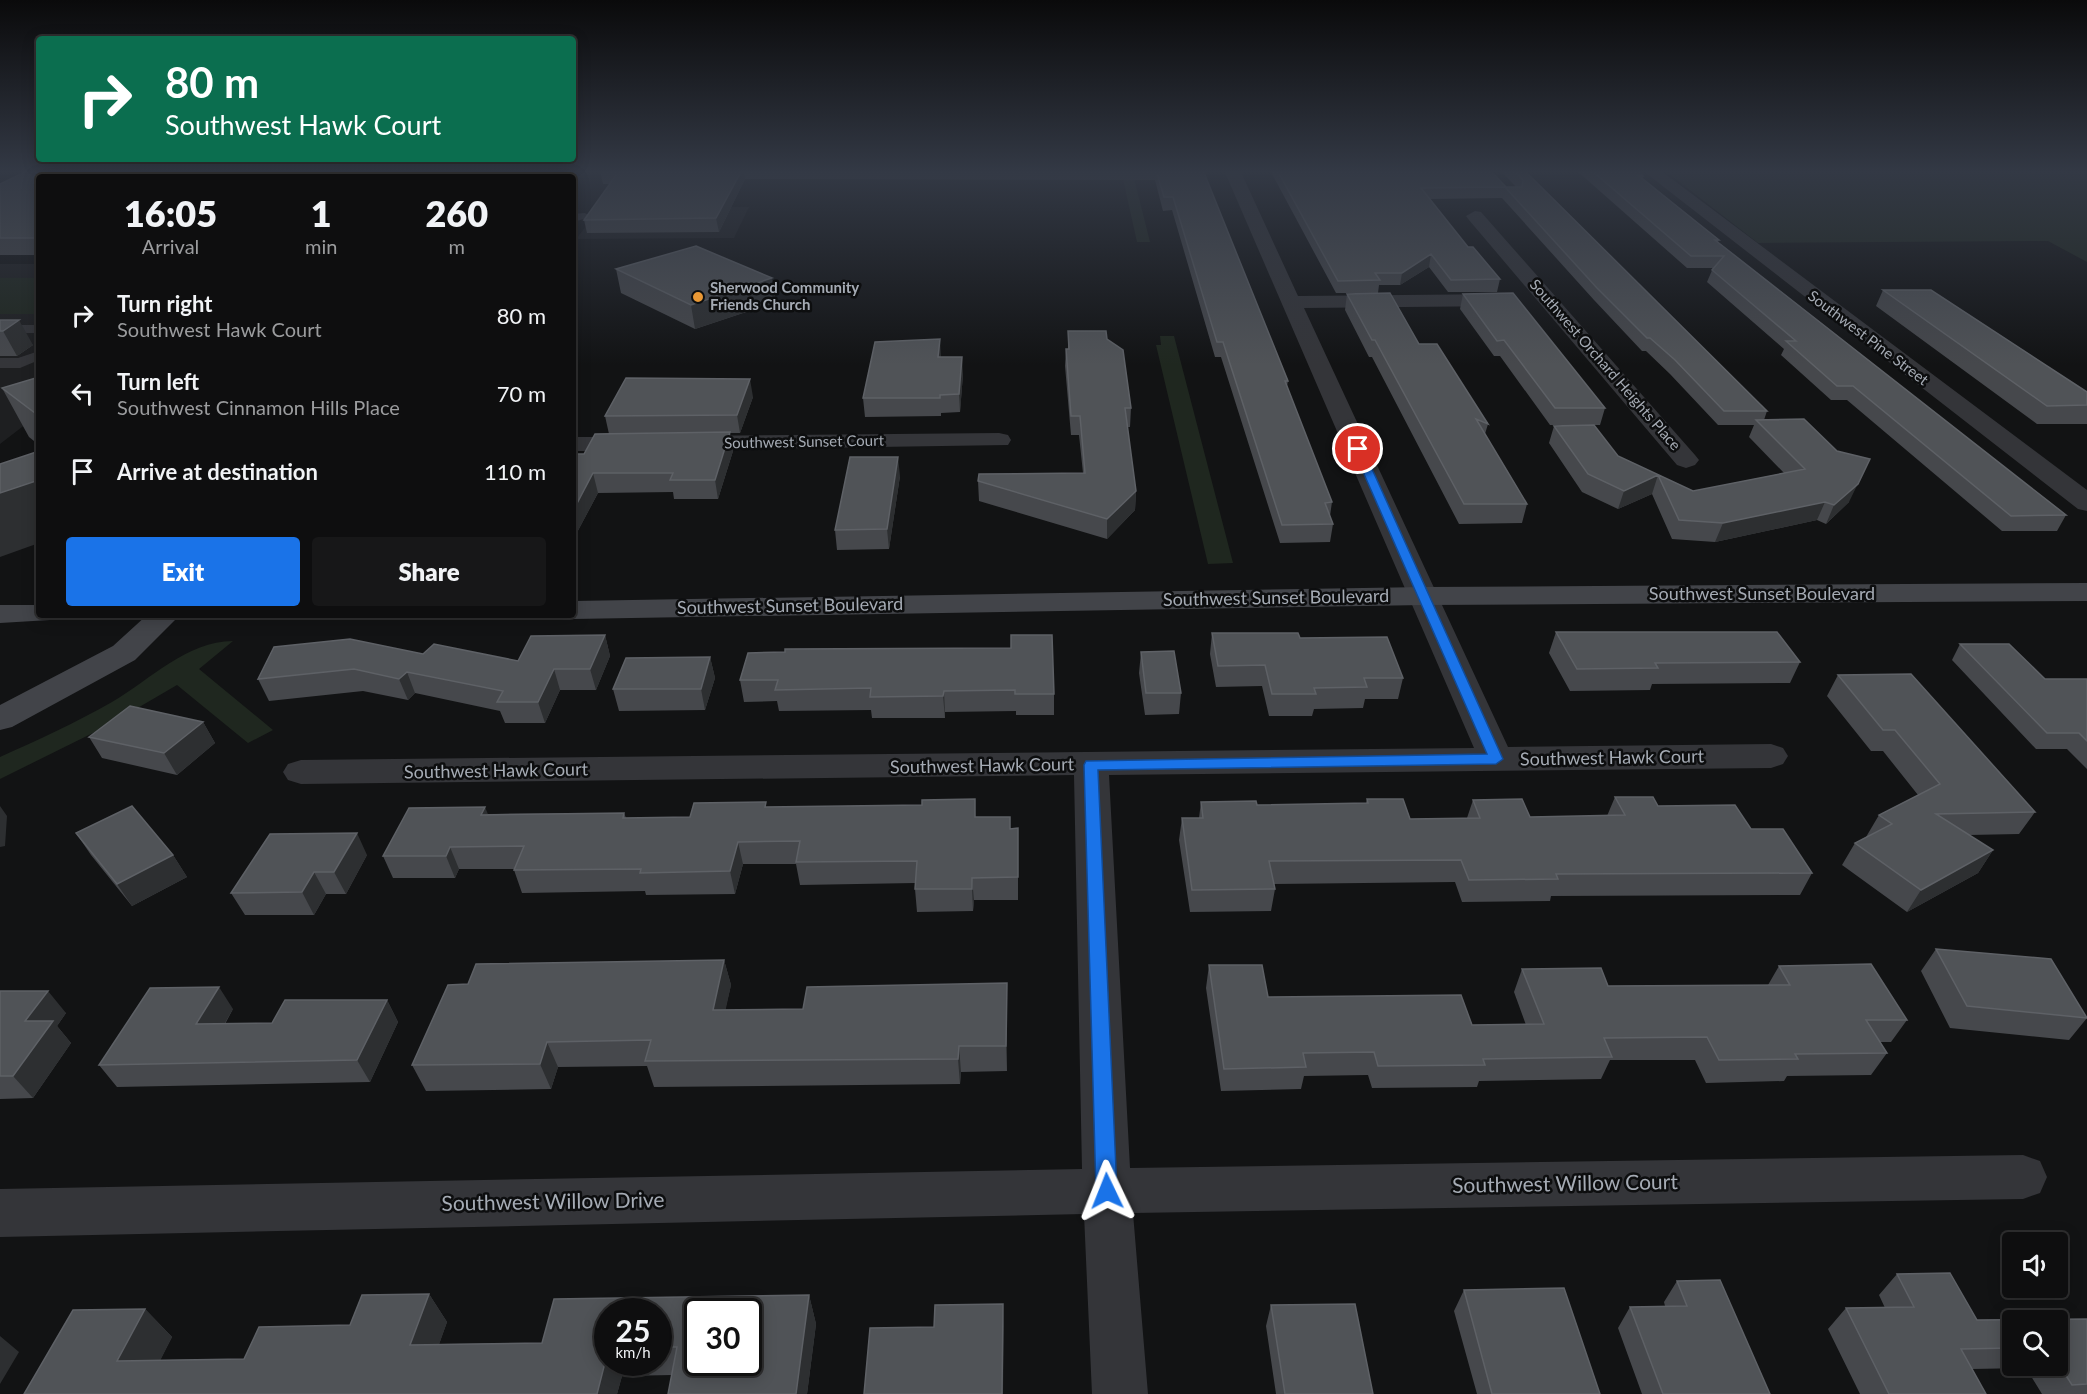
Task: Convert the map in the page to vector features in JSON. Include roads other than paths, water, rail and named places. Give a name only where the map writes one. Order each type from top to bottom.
[{"type":"main road","name":"Southwest Sunset Boulevard","points":[[576,610],[1425,596],[2087,592]]},
{"type":"main road","points":[[0,614],[36,614]]},
{"type":"main road","points":[[0,719],[79,679],[124,652],[162,618]]},
{"type":"street","points":[[1261,235],[1425,596],[1496,759]]},
{"type":"street","name":"Southwest Orchard Heights Place","points":[[1492,235],[1686,460]]},
{"type":"street","name":"Southwest Pine Street","points":[[1735,235],[2087,503]]},
{"type":"street","points":[[1290,302],[1550,300]]},
{"type":"street","name":"Southwest Sunset Court","points":[[576,444],[999,440]]},
{"type":"street","name":"Southwest Hawk Court","points":[[301,772],[1770,756]]},
{"type":"street","points":[[1091,765],[1107,1191],[1120,1394]]},
{"type":"street","name":"Southwest Willow Court","points":[[1107,1191],[2024,1177]]},
{"type":"street","name":"Southwest Willow Drive","points":[[0,1214],[1107,1191]]},
{"type":"lane","points":[[0,329],[36,329]]},
{"type":"lane","points":[[0,363],[20,363],[36,356]]},
{"type":"place","name":"Sherwood Community Friends Church","points":[[698,297]]}]
